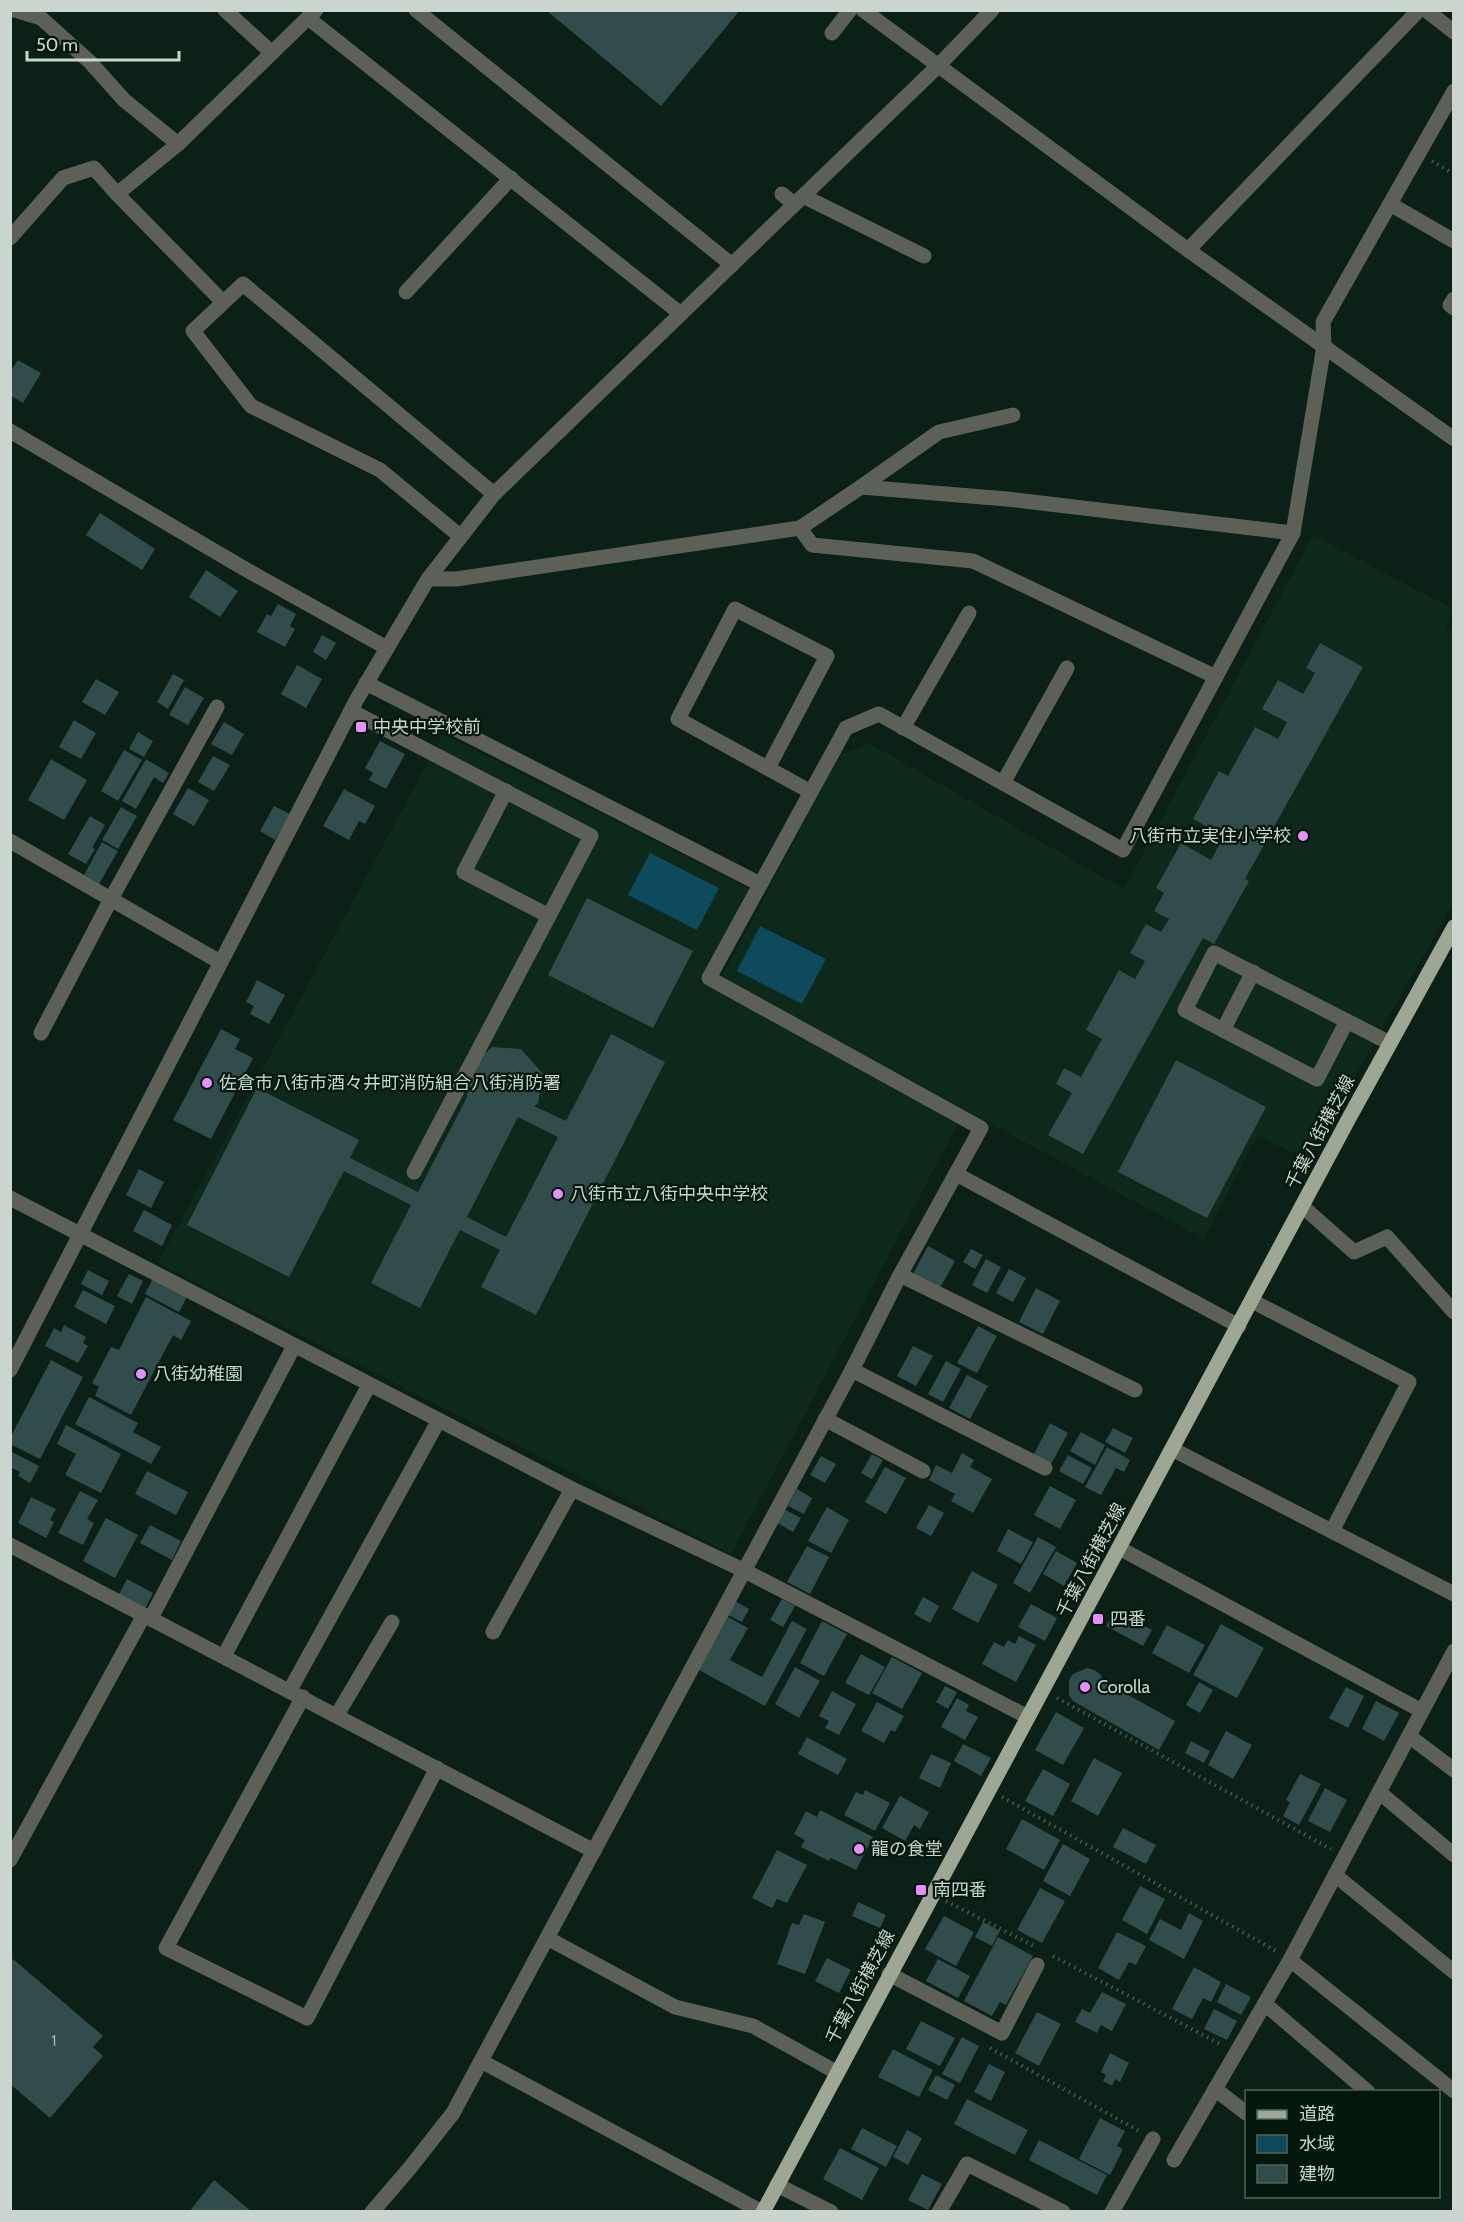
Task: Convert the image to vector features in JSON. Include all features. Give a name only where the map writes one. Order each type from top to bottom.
[{"type":"main road","name":"千葉八街横芝線","points":[[763,2211],[1453,928]]},
{"type":"street","points":[[15,10],[41,18],[90,62],[124,100],[178,144]]},
{"type":"street","points":[[225,10],[272,53]]},
{"type":"street","points":[[416,10],[732,265]]},
{"type":"street","points":[[832,33],[850,10]]},
{"type":"street","points":[[863,10],[937,67],[1188,250],[1454,439]]},
{"type":"street","points":[[10,1371],[351,711],[428,579],[494,494],[937,67],[992,10]]},
{"type":"street","points":[[1188,250],[1419,10]]},
{"type":"street","points":[[1426,10],[1454,32]]},
{"type":"street","points":[[117,194],[178,144],[312,14],[681,314]]},
{"type":"street","points":[[372,2211],[409,2169],[453,2112],[852,1370],[900,1275],[981,1128],[709,978],[846,728],[879,714],[1123,850],[1293,533],[1324,346],[1323,322],[1454,91]]},
{"type":"street","points":[[10,238],[63,178],[94,168],[223,302]]},
{"type":"street","points":[[406,292],[511,178]]},
{"type":"street","points":[[782,194],[924,256]]},
{"type":"street","points":[[1390,204],[1454,241]]},
{"type":"street","points":[[460,536],[380,470],[251,406],[193,331],[243,284],[494,494]]},
{"type":"street","points":[[1454,299],[1450,305],[1454,308]]},
{"type":"street","points":[[428,579],[456,579],[800,528],[939,432],[1013,415]]},
{"type":"street","points":[[10,431],[245,569],[387,648]]},
{"type":"street","points":[[861,487],[1008,500],[1293,533]]},
{"type":"street","points":[[800,528],[812,545],[972,561],[1216,677]]},
{"type":"street","points":[[768,768],[827,656],[735,609],[678,720],[811,792]]},
{"type":"street","points":[[903,728],[969,613]]},
{"type":"street","points":[[1003,783],[1067,668]]},
{"type":"street","points":[[366,683],[760,884]]},
{"type":"street","points":[[41,1034],[111,899],[217,706]]},
{"type":"street","points":[[351,711],[591,836],[414,1172]]},
{"type":"street","points":[[506,791],[464,872],[549,916]]},
{"type":"street","points":[[10,842],[220,962]]},
{"type":"street","points":[[1347,1021],[1317,1079],[1185,1010],[1214,952],[1390,1043]]},
{"type":"street","points":[[1223,1030],[1253,972]]},
{"type":"street","points":[[956,1174],[1239,1326]]},
{"type":"street","points":[[10,1198],[572,1489],[743,1570],[1028,1717]]},
{"type":"street","points":[[1302,1206],[1354,1252],[1387,1237],[1454,1312]]},
{"type":"street","points":[[900,1275],[1134,1390]]},
{"type":"street","points":[[1252,1301],[1410,1382],[1332,1531]]},
{"type":"street","points":[[10,1860],[148,1616],[294,1346]]},
{"type":"street","points":[[852,1370],[1045,1468]]},
{"type":"street","points":[[224,1656],[369,1385]]},
{"type":"street","points":[[825,1419],[923,1471]]},
{"type":"street","points":[[437,1768],[307,2018],[166,1948],[439,1420]]},
{"type":"street","points":[[1172,1449],[1454,1594]]},
{"type":"street","points":[[493,1632],[572,1489]]},
{"type":"street","points":[[10,1545],[337,1714],[594,1851]]},
{"type":"street","points":[[1119,1548],[1422,1711]]},
{"type":"street","points":[[337,1714],[392,1622]]},
{"type":"street","points":[[1174,2160],[1290,1959],[1454,1651]]},
{"type":"street","points":[[1409,1736],[1454,1770]]},
{"type":"street","points":[[1379,1792],[1454,1855]]},
{"type":"street","points":[[1335,1875],[1454,1972]]},
{"type":"street","points":[[547,1938],[675,2007],[753,2026],[836,2072]]},
{"type":"street","points":[[1290,1959],[1454,2091]]},
{"type":"street","points":[[889,1974],[1002,2033],[1037,1965]]},
{"type":"street","points":[[1264,2004],[1367,2090]]},
{"type":"street","points":[[481,2061],[763,2211]]},
{"type":"street","points":[[1215,2089],[1245,2112]]},
{"type":"street","points":[[1112,2211],[1153,2139]]},
{"type":"street","points":[[939,2211],[967,2164],[1063,2211]]},
{"type":"street","points":[[777,2185],[831,2211]]},
{"type":"path","points":[[1418,153],[1454,174]]},
{"type":"path","points":[[1043,1690],[1345,1857]]},
{"type":"path","points":[[989,1790],[1290,1959]]},
{"type":"path","points":[[933,1893],[1037,1948]]},
{"type":"path","points":[[1048,1954],[1236,2052]]},
{"type":"path","points":[[986,2046],[1153,2139]]},
{"type":"shaded area","name":"八街市立実住小学校","points":[[1313,535],[1453,609],[1446,628],[1454,632],[1453,903],[1308,1160],[1257,1136],[1204,1239],[721,978],[840,755],[869,743],[1124,889]]},
{"type":"shaded area","name":"八街市立八街中央中学校","points":[[443,734],[750,889],[699,981],[958,1124],[731,1554],[158,1263]]},
{"type":"water","points":[[650,853],[719,888],[697,930],[628,895]]},
{"type":"water","points":[[760,926],[826,959],[802,1004],[737,971]]},
{"type":"building","points":[[546,10],[740,10],[661,106]]},
{"type":"building","points":[[18,360],[41,373],[23,403],[10,395],[10,372]]},
{"type":"building","points":[[100,513],[155,549],[142,570],[86,535]]},
{"type":"building","points":[[206,570],[238,591],[220,617],[189,597]]},
{"type":"building","points":[[278,604],[296,614],[290,626],[295,629],[285,647],[257,632],[267,614],[271,616]]},
{"type":"building","points":[[322,635],[336,643],[326,660],[313,652]]},
{"type":"building","points":[[1320,643],[1363,667],[1245,879],[1249,881],[1214,944],[1203,938],[1083,1154],[1048,1135],[1072,1093],[1056,1084],[1064,1068],[1081,1077],[1102,1039],[1086,1030],[1119,970],[1135,979],[1145,961],[1130,953],[1146,924],[1161,932],[1169,919],[1154,911],[1164,893],[1156,888],[1181,843],[1211,860],[1224,836],[1193,819],[1219,771],[1228,776],[1255,727],[1278,739],[1287,722],[1262,709],[1278,680],[1303,694],[1315,673],[1306,668]]},
{"type":"building","points":[[297,665],[322,679],[306,708],[281,694]]},
{"type":"building","points":[[173,674],[184,680],[168,709],[157,702]]},
{"type":"building","points":[[96,679],[119,692],[105,715],[82,702]]},
{"type":"building","points":[[185,687],[204,698],[188,725],[169,715]]},
{"type":"building","points":[[74,720],[96,733],[81,759],[59,747]]},
{"type":"building","points":[[224,722],[244,734],[232,755],[211,744]]},
{"type":"building","points":[[138,732],[153,741],[144,757],[129,749]]},
{"type":"building","points":[[380,741],[405,754],[386,789],[369,780],[373,773],[365,768]]},
{"type":"building","points":[[124,750],[142,760],[118,801],[101,791]]},
{"type":"building","points":[[213,756],[230,765],[214,791],[198,782]]},
{"type":"building","points":[[51,759],[87,780],[64,820],[28,800]]},
{"type":"building","points":[[146,759],[169,773],[163,783],[154,777],[136,809],[122,801]]},
{"type":"building","points":[[188,788],[209,800],[194,826],[173,814]]},
{"type":"building","points":[[344,789],[375,806],[365,824],[359,821],[349,840],[323,826]]},
{"type":"building","points":[[274,806],[290,814],[275,840],[260,831]]},
{"type":"building","points":[[121,807],[137,816],[118,849],[102,840]]},
{"type":"building","points":[[90,816],[105,825],[86,864],[68,854]]},
{"type":"building","points":[[102,842],[118,851],[99,884],[84,875]]},
{"type":"building","points":[[587,898],[693,951],[653,1028],[548,975]]},
{"type":"building","points":[[257,980],[285,995],[269,1024],[250,1014],[254,1006],[246,1002]]},
{"type":"building","points":[[221,1029],[240,1039],[235,1049],[253,1058],[211,1139],[173,1120]]},
{"type":"building","points":[[611,1034],[665,1062],[536,1315],[481,1287],[500,1250],[460,1230],[420,1308],[371,1283],[411,1205],[344,1171],[289,1277],[187,1225],[257,1088],[359,1140],[350,1158],[418,1192],[467,1097],[468,1069],[492,1047],[521,1049],[543,1074],[538,1103],[534,1106],[566,1121]],"holes":[[[518,1117],[558,1137],[506,1237],[467,1217]]]},
{"type":"building","points":[[1176,1060],[1266,1107],[1207,1218],[1118,1172]]},
{"type":"building","points":[[139,1169],[164,1182],[151,1208],[126,1195]]},
{"type":"building","points":[[144,1210],[172,1225],[162,1246],[133,1231]]},
{"type":"building","points":[[928,1246],[955,1261],[940,1288],[913,1274]]},
{"type":"building","points":[[971,1249],[983,1255],[975,1269],[963,1262]]},
{"type":"building","points":[[986,1259],[1001,1267],[987,1293],[972,1285]]},
{"type":"building","points":[[1009,1269],[1026,1278],[1013,1302],[996,1293]]},
{"type":"building","points":[[88,1270],[109,1281],[102,1295],[81,1284]]},
{"type":"building","points":[[129,1274],[143,1281],[132,1304],[117,1296]]},
{"type":"building","points":[[153,1279],[187,1297],[179,1312],[145,1294]]},
{"type":"building","points":[[1036,1288],[1060,1301],[1043,1334],[1019,1322]]},
{"type":"building","points":[[83,1290],[115,1306],[106,1324],[74,1307]]},
{"type":"building","points":[[146,1297],[191,1321],[181,1340],[173,1335],[131,1415],[95,1396],[99,1387],[92,1383],[111,1347],[119,1350]]},
{"type":"building","points":[[64,1325],[86,1337],[83,1343],[88,1346],[78,1363],[45,1346],[54,1328],[61,1332]]},
{"type":"building","points":[[978,1326],[997,1336],[977,1373],[957,1363]]},
{"type":"building","points":[[913,1346],[933,1356],[916,1386],[897,1376]]},
{"type":"building","points":[[51,1360],[83,1377],[40,1459],[10,1444],[10,1438]]},
{"type":"building","points":[[946,1361],[961,1369],[943,1402],[928,1394]]},
{"type":"building","points":[[967,1375],[988,1386],[970,1419],[949,1408]]},
{"type":"building","points":[[89,1397],[138,1423],[133,1432],[161,1447],[151,1464],[75,1424]]},
{"type":"building","points":[[1050,1423],[1068,1433],[1051,1464],[1034,1454]]},
{"type":"building","points":[[66,1425],[121,1454],[101,1493],[65,1475],[76,1454],[57,1444]]},
{"type":"building","points":[[1113,1428],[1133,1438],[1125,1453],[1105,1442]]},
{"type":"building","points":[[1081,1432],[1105,1445],[1095,1465],[1070,1451]]},
{"type":"building","points":[[1107,1447],[1130,1460],[1124,1472],[1116,1468],[1101,1495],[1085,1487]]},
{"type":"building","points":[[10,1451],[39,1466],[30,1483],[18,1476],[20,1472],[10,1467]]},
{"type":"building","points":[[962,1453],[974,1460],[970,1467],[992,1479],[973,1513],[951,1501],[955,1494],[929,1480],[936,1465],[952,1473]]},
{"type":"building","points":[[872,1454],[883,1460],[872,1479],[861,1473]]},
{"type":"building","points":[[1068,1455],[1092,1468],[1083,1484],[1059,1471]]},
{"type":"building","points":[[821,1456],[836,1464],[825,1483],[810,1475]]},
{"type":"building","points":[[885,1467],[906,1478],[886,1514],[865,1502]]},
{"type":"building","points":[[147,1471],[188,1492],[176,1515],[135,1494]]},
{"type":"building","points":[[1050,1486],[1076,1500],[1060,1529],[1034,1515]]},
{"type":"building","points":[[797,1489],[812,1498],[804,1514],[788,1506]]},
{"type":"building","points":[[80,1491],[98,1500],[87,1519],[94,1523],[83,1545],[58,1533]]},
{"type":"building","points":[[31,1497],[56,1509],[50,1520],[54,1522],[46,1538],[18,1523]]},
{"type":"building","points":[[929,1505],[944,1513],[931,1536],[916,1528]]},
{"type":"building","points":[[827,1507],[849,1520],[831,1553],[808,1541]]},
{"type":"building","points":[[784,1509],[801,1518],[793,1532],[777,1523]]},
{"type":"building","points":[[106,1518],[138,1535],[115,1578],[83,1561]]},
{"type":"building","points":[[150,1525],[181,1541],[172,1560],[140,1543]]},
{"type":"building","points":[[1008,1529],[1033,1542],[1021,1564],[997,1551]]},
{"type":"building","points":[[1038,1537],[1056,1547],[1030,1593],[1013,1583]]},
{"type":"building","points":[[807,1546],[829,1557],[810,1594],[787,1582]]},
{"type":"building","points":[[1056,1551],[1077,1563],[1064,1586],[1043,1574]]},
{"type":"building","points":[[972,1571],[998,1585],[978,1623],[952,1609]]},
{"type":"building","points":[[127,1579],[153,1593],[145,1609],[118,1596]]},
{"type":"building","points":[[923,1597],[939,1606],[930,1623],[914,1614]]},
{"type":"building","points":[[782,1599],[795,1606],[783,1627],[770,1620]]},
{"type":"building","points":[[735,1601],[749,1609],[742,1622],[728,1615]]},
{"type":"building","points":[[1031,1604],[1057,1618],[1045,1641],[1018,1627]]},
{"type":"building","points":[[1115,1610],[1152,1630],[1143,1646],[1106,1626]]},
{"type":"building","points":[[728,1617],[748,1628],[730,1660],[762,1677],[792,1621],[807,1629],[765,1706],[699,1670]]},
{"type":"building","points":[[822,1621],[847,1634],[824,1676],[800,1663]]},
{"type":"building","points":[[1221,1624],[1264,1648],[1237,1698],[1193,1675]]},
{"type":"building","points":[[1167,1625],[1205,1645],[1189,1673],[1152,1653]]},
{"type":"building","points":[[1019,1636],[1036,1645],[1016,1682],[982,1664],[994,1642],[1004,1647],[1008,1640],[1015,1644]]},
{"type":"building","points":[[861,1654],[885,1667],[869,1695],[845,1683]]},
{"type":"building","points":[[892,1657],[922,1673],[902,1709],[872,1693]]},
{"type":"building","points":[[795,1667],[820,1681],[799,1718],[775,1704]]},
{"type":"building","points":[[1087,1668],[1100,1674],[1105,1682],[1175,1721],[1159,1750],[1073,1701],[1069,1695],[1069,1680],[1073,1674]]},
{"type":"building","points":[[1199,1682],[1213,1690],[1200,1713],[1186,1705]]},
{"type":"building","points":[[945,1686],[957,1692],[948,1709],[936,1702]]},
{"type":"building","points":[[1346,1687],[1364,1696],[1348,1728],[1329,1718]]},
{"type":"building","points":[[832,1691],[856,1704],[839,1735],[825,1728],[829,1721],[819,1716]]},
{"type":"building","points":[[957,1698],[969,1705],[966,1711],[978,1717],[965,1740],[941,1727]]},
{"type":"building","points":[[1376,1701],[1399,1713],[1384,1741],[1362,1729]]},
{"type":"building","points":[[877,1702],[904,1716],[895,1732],[891,1730],[884,1743],[861,1731]]},
{"type":"building","points":[[1056,1712],[1084,1728],[1063,1765],[1035,1750]]},
{"type":"building","points":[[1226,1731],[1252,1745],[1233,1779],[1208,1765]]},
{"type":"building","points":[[807,1737],[847,1759],[838,1775],[798,1754]]},
{"type":"building","points":[[1191,1741],[1210,1751],[1204,1763],[1185,1753]]},
{"type":"building","points":[[963,1744],[991,1758],[981,1776],[954,1761]]},
{"type":"building","points":[[931,1754],[951,1763],[940,1788],[919,1778]]},
{"type":"building","points":[[1094,1758],[1122,1773],[1098,1816],[1071,1801]]},
{"type":"building","points":[[1043,1769],[1070,1784],[1053,1816],[1025,1801]]},
{"type":"building","points":[[1300,1774],[1321,1784],[1299,1825],[1283,1816],[1290,1802],[1286,1800]]},
{"type":"building","points":[[1325,1788],[1347,1800],[1330,1832],[1308,1821]]},
{"type":"building","points":[[865,1790],[890,1803],[875,1831],[844,1815],[856,1792],[863,1795]]},
{"type":"building","points":[[900,1796],[929,1812],[920,1829],[914,1825],[905,1841],[882,1828]]},
{"type":"building","points":[[820,1810],[873,1837],[856,1870],[831,1858],[829,1861],[801,1847],[805,1840],[794,1834],[806,1811],[817,1817]]},
{"type":"building","points":[[1022,1819],[1060,1840],[1044,1870],[1006,1849]]},
{"type":"building","points":[[1123,1828],[1156,1845],[1146,1864],[1113,1847]]},
{"type":"building","points":[[1063,1844],[1090,1859],[1070,1896],[1043,1881]]},
{"type":"building","points":[[777,1850],[807,1865],[787,1903],[777,1899],[772,1908],[752,1898]]},
{"type":"building","points":[[1140,1886],[1165,1899],[1147,1934],[1122,1920]]},
{"type":"building","points":[[1040,1888],[1065,1901],[1042,1943],[1017,1930]]},
{"type":"building","points":[[858,1902],[886,1915],[880,1928],[852,1916]]},
{"type":"building","points":[[1189,1913],[1203,1921],[1184,1959],[1149,1940],[1160,1919],[1181,1930]]},
{"type":"building","points":[[804,1914],[825,1922],[805,1974],[777,1964],[792,1923],[799,1925]]},
{"type":"building","points":[[944,1916],[974,1932],[956,1966],[925,1949]]},
{"type":"building","points":[[983,1922],[1000,1931],[992,1946],[975,1937]]},
{"type":"building","points":[[1117,1932],[1146,1946],[1136,1965],[1129,1962],[1119,1980],[1098,1968]]},
{"type":"building","points":[[998,1937],[1033,1956],[1006,2005],[1000,2002],[992,2016],[964,2001]]},
{"type":"building","points":[[827,1958],[851,1970],[839,1993],[815,1981]]},
{"type":"building","points":[[13,1959],[103,2036],[93,2047],[103,2056],[50,2118],[10,2084],[10,1962]]},
{"type":"building","points":[[938,1959],[970,1976],[958,1998],[926,1981]]},
{"type":"building","points":[[1194,1967],[1221,1982],[1211,2002],[1203,1998],[1192,2019],[1172,2009]]},
{"type":"building","points":[[1226,1984],[1251,1997],[1241,2015],[1217,2002]]},
{"type":"building","points":[[1102,1992],[1126,2004],[1112,2031],[1101,2025],[1097,2033],[1075,2022],[1082,2009],[1090,2013]]},
{"type":"building","points":[[1214,2009],[1237,2021],[1227,2040],[1204,2029]]},
{"type":"building","points":[[1037,2012],[1061,2024],[1039,2066],[1015,2053]]},
{"type":"building","points":[[921,2021],[955,2038],[940,2066],[906,2049]]},
{"type":"building","points":[[962,2037],[979,2046],[960,2083],[942,2074]]},
{"type":"building","points":[[893,2049],[933,2070],[919,2097],[878,2077]]},
{"type":"building","points":[[1110,2053],[1129,2063],[1120,2082],[1115,2079],[1112,2086],[1103,2081],[1106,2075],[1101,2072]]},
{"type":"building","points":[[989,2064],[1005,2072],[991,2101],[974,2092]]},
{"type":"building","points":[[936,2075],[955,2085],[947,2100],[928,2090]]},
{"type":"building","points":[[967,2099],[1028,2130],[1015,2155],[954,2124]]},
{"type":"building","points":[[1100,2118],[1125,2131],[1117,2146],[1123,2149],[1110,2175],[1079,2159]]},
{"type":"building","points":[[862,2128],[897,2146],[886,2167],[851,2149]]},
{"type":"building","points":[[907,2130],[922,2138],[908,2165],[893,2157]]},
{"type":"building","points":[[1039,2140],[1107,2175],[1097,2195],[1029,2160]]},
{"type":"building","points":[[840,2148],[879,2168],[862,2200],[823,2179]]},
{"type":"building","points":[[922,2174],[942,2184],[928,2210],[908,2200]]},
{"type":"building","points":[[214,2180],[252,2212],[189,2212]]},
{"type":"place","name":"中央中学校前","points":[[361,727]]},
{"type":"place","name":"八街市立実住小学校","points":[[1303,836]]},
{"type":"place","name":"佐倉市八街市酒々井町消防組合八街消防署","points":[[207,1083]]},
{"type":"place","name":"八街市立八街中央中学校","points":[[558,1194]]},
{"type":"place","name":"八街幼稚園","points":[[141,1374]]},
{"type":"place","name":"四番","points":[[1098,1619]]},
{"type":"place","name":"Corolla","points":[[1085,1687]]},
{"type":"place","name":"龍の食堂","points":[[859,1849]]},
{"type":"place","name":"南四番","points":[[921,1890]]}]
